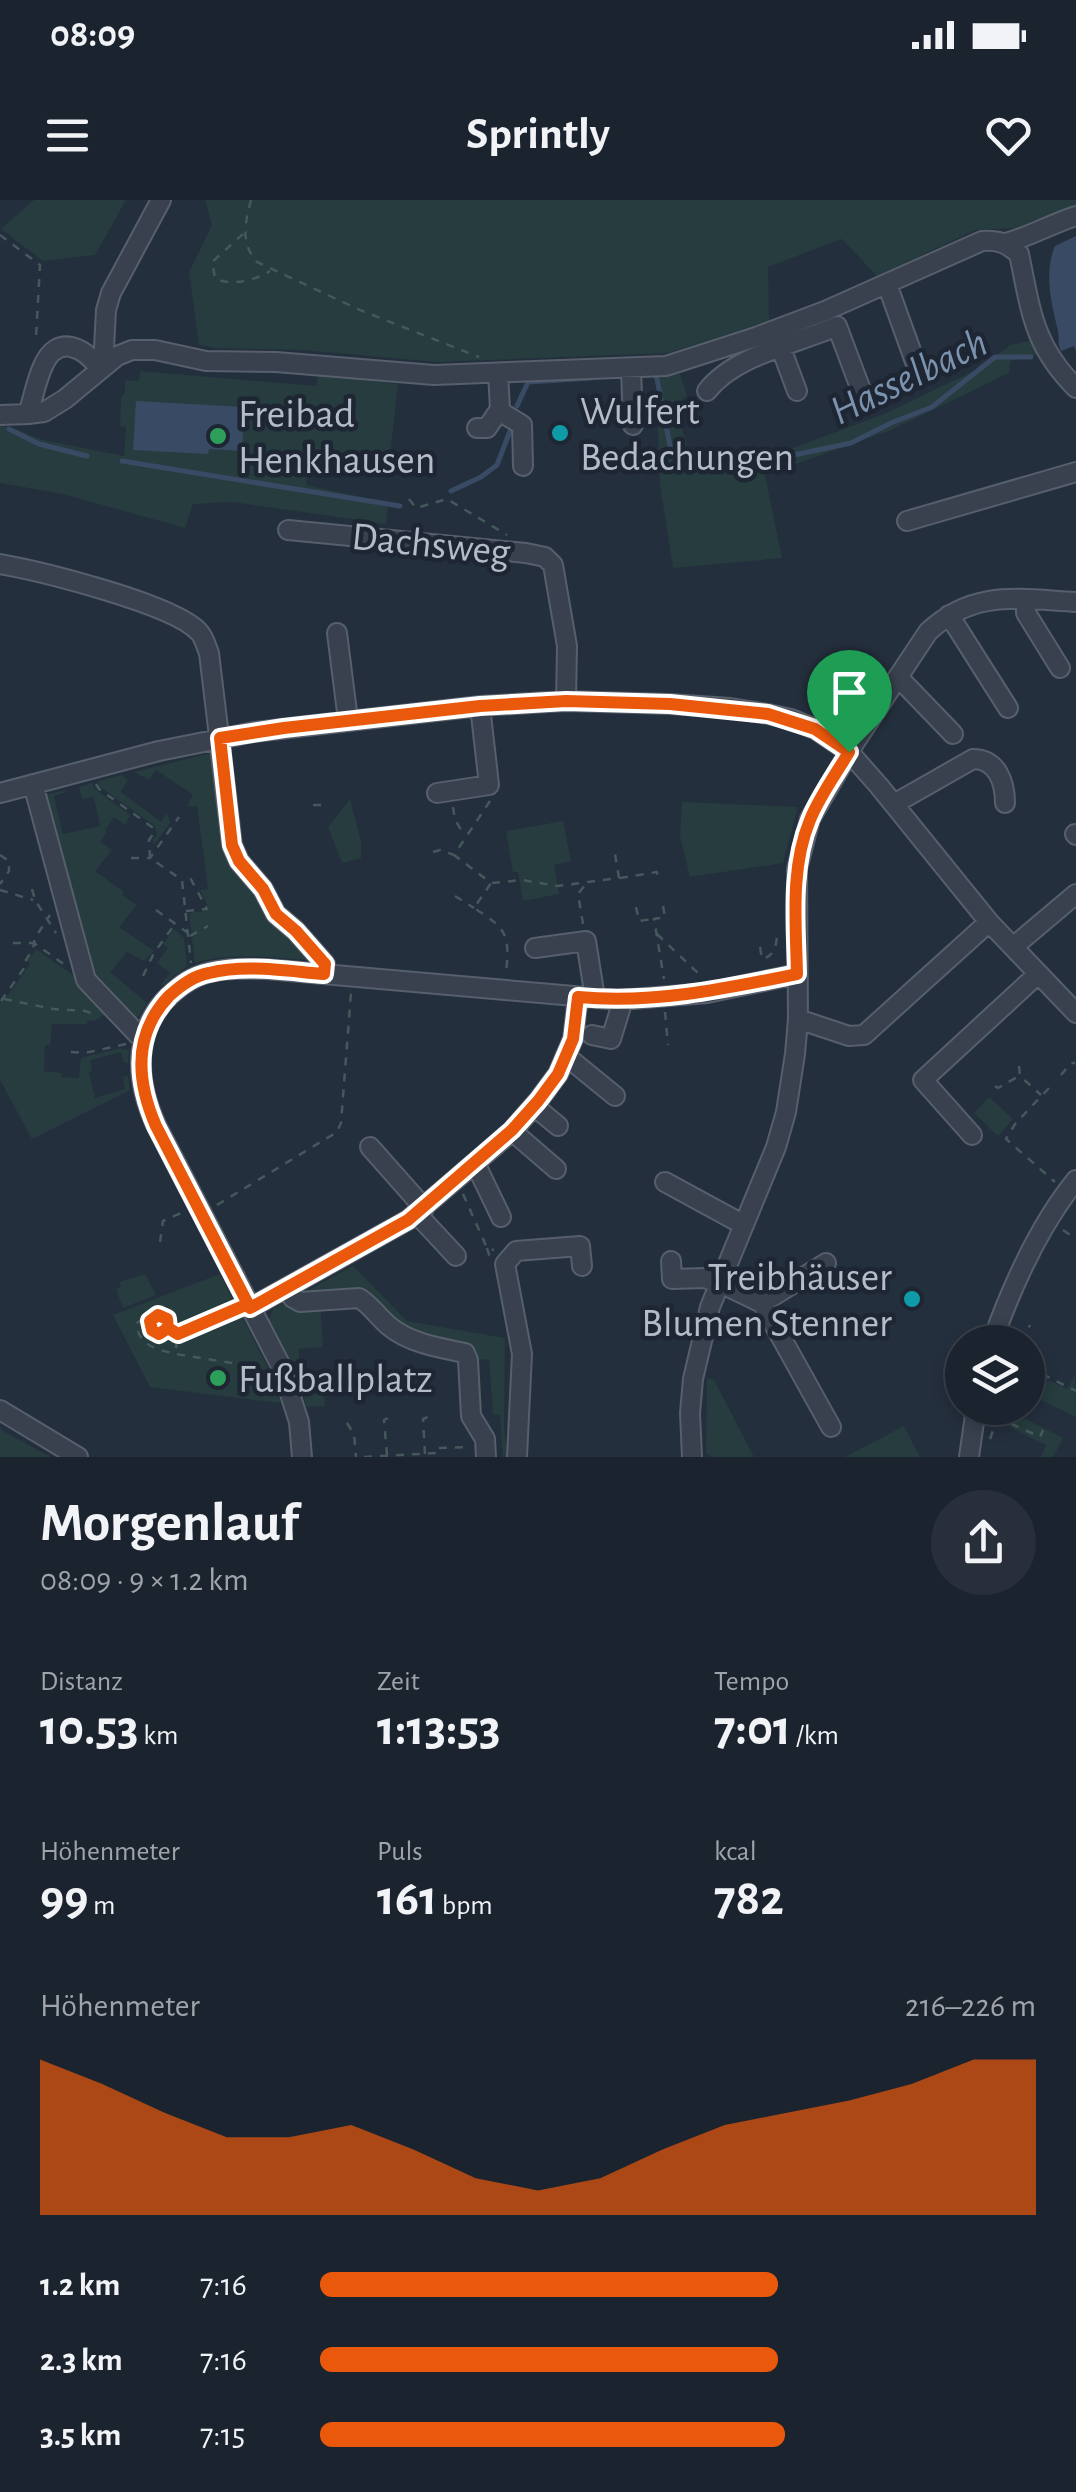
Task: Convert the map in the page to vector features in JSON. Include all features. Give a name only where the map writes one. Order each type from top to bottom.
[{"type":"street","points":[[102,368],[106,310],[161,200]]},
{"type":"street","points":[[1012,249],[1047,225],[1076,216]]},
{"type":"street","points":[[707,392],[718,377],[738,364],[781,348],[887,284],[982,241],[995,240],[1012,249],[1035,329],[1053,362],[1076,388]]},
{"type":"street","points":[[887,284],[918,370]]},
{"type":"street","points":[[0,415],[44,412],[124,352],[175,354],[206,362],[276,362],[434,376],[631,369],[683,362],[834,318]]},
{"type":"street","points":[[834,318],[861,390]]},
{"type":"street","points":[[28,414],[44,363],[53,352],[66,346],[80,348],[102,368]]},
{"type":"street","points":[[781,348],[797,392]]},
{"type":"street","points":[[631,369],[633,424]]},
{"type":"street","points":[[478,428],[487,428],[500,408],[501,373]]},
{"type":"street","points":[[500,408],[522,425],[523,466]]},
{"type":"street","points":[[907,521],[1076,472]]},
{"type":"street","name":"Dachsweg","points":[[288,530],[546,557],[554,564],[567,646],[566,701]]},
{"type":"street","points":[[0,564],[40,571],[155,608],[200,632],[209,653],[235,854],[263,889],[276,914],[325,964],[324,974]]},
{"type":"street","points":[[692,1457],[693,1379],[710,1308],[776,1147],[786,1112],[798,1018],[797,869],[810,819],[898,676],[928,632],[948,615],[963,606],[995,599],[1076,602]]},
{"type":"street","points":[[1026,599],[1026,614],[1060,668]]},
{"type":"street","points":[[948,615],[1008,708]]},
{"type":"street","points":[[338,633],[348,720]]},
{"type":"street","points":[[898,676],[953,734]]},
{"type":"street","points":[[1,787],[32,784],[220,738],[480,706],[566,701],[670,704],[768,714],[815,729],[849,752],[989,922],[1076,1013]]},
{"type":"street","points":[[444,792],[489,784],[480,706]]},
{"type":"street","points":[[894,804],[979,758],[990,762],[1003,783],[1004,803]]},
{"type":"street","points":[[32,784],[86,980],[142,1043]]},
{"type":"street","points":[[1013,947],[1076,894]]},
{"type":"street","points":[[798,1018],[849,1036],[864,1035],[989,922]]},
{"type":"street","points":[[249,1306],[408,1220],[512,1130],[534,1106],[558,1074],[586,998],[586,941],[535,948]]},
{"type":"street","points":[[302,1457],[299,1422],[281,1366],[249,1306],[206,1206],[147,1104],[140,1067],[142,1043],[156,1011],[180,986],[194,977],[244,969],[620,1000],[718,991],[797,974]]},
{"type":"street","points":[[972,1135],[923,1080],[1038,974]]},
{"type":"street","points":[[592,1034],[611,1039],[620,1000]]},
{"type":"street","points":[[566,1056],[616,1096]]},
{"type":"street","points":[[534,1106],[558,1126]]},
{"type":"street","points":[[512,1130],[556,1169]]},
{"type":"street","points":[[370,1147],[456,1256]]},
{"type":"street","points":[[475,1162],[501,1217]]},
{"type":"street","points":[[665,1182],[744,1225]]},
{"type":"street","points":[[999,1325],[1019,1274],[1072,1186]]},
{"type":"street","points":[[517,1457],[522,1354],[505,1264],[516,1251],[580,1246],[582,1266]]},
{"type":"street","points":[[670,1261],[672,1279],[706,1278],[762,1304],[831,1427]]},
{"type":"street","points":[[762,1304],[826,1263]]},
{"type":"street","points":[[287,1288],[300,1302],[359,1298],[391,1328],[430,1346],[464,1353],[468,1360],[472,1416],[482,1430],[486,1452]]},
{"type":"street","points":[[0,1410],[78,1457]]},
{"type":"street","points":[[969,1457],[974,1425]]},
{"type":"path","points":[[251,200],[244,232],[248,252],[257,262],[377,318],[499,365],[501,373]]},
{"type":"path","points":[[244,232],[212,262],[215,278],[234,282],[271,270]]},
{"type":"path","points":[[0,234],[40,265],[36,337],[44,363]]},
{"type":"path","points":[[408,500],[416,508],[447,500],[512,538]]},
{"type":"path","points":[[88,769],[99,790],[152,826],[150,858]]},
{"type":"path","points":[[454,854],[492,799],[489,784]]},
{"type":"path","points":[[444,792],[466,838]]},
{"type":"path","points":[[313,805],[322,805]]},
{"type":"path","points":[[150,858],[179,817]]},
{"type":"path","points":[[610,849],[615,854],[619,878]]},
{"type":"path","points":[[433,852],[454,854],[490,883],[522,880],[558,886],[657,872],[658,879]]},
{"type":"path","points":[[0,854],[10,861],[10,871],[0,887],[34,900]]},
{"type":"path","points":[[131,858],[150,858],[182,880]]},
{"type":"path","points":[[186,910],[207,909],[187,872],[182,880],[194,977]]},
{"type":"path","points":[[474,908],[490,883]]},
{"type":"path","points":[[586,884],[578,894],[586,941]]},
{"type":"path","points":[[455,896],[498,923],[506,935],[504,990]]},
{"type":"path","points":[[636,907],[639,921],[665,917],[663,906]]},
{"type":"path","points":[[156,910],[188,935]]},
{"type":"path","points":[[51,914],[35,938],[27,964],[1,1000],[86,1011],[101,1018]]},
{"type":"path","points":[[654,919],[668,1046]]},
{"type":"path","points":[[143,976],[175,924]]},
{"type":"path","points":[[188,935],[208,926]]},
{"type":"path","points":[[657,934],[718,991]]},
{"type":"path","points":[[760,947],[762,959],[768,958],[776,948],[777,936]]},
{"type":"path","points":[[13,943],[34,943],[86,980]]},
{"type":"path","points":[[160,1242],[163,1221],[206,1206],[338,1132],[353,976]]},
{"type":"path","points":[[72,1052],[142,1043]]},
{"type":"path","points":[[1061,1075],[1075,1062]]},
{"type":"path","points":[[1018,1066],[1020,1076],[1041,1095]]},
{"type":"path","points":[[995,1086],[1020,1076]]},
{"type":"path","points":[[1049,1088],[1015,1124],[1006,1140],[1072,1186]]},
{"type":"path","points":[[454,1181],[487,1248],[496,1251],[505,1264]]},
{"type":"path","points":[[178,1334],[249,1306]]},
{"type":"path","points":[[168,1328],[163,1316],[158,1315],[137,1323],[141,1339],[155,1349],[245,1365]]},
{"type":"path","points":[[150,1321],[150,1329],[156,1334],[168,1328]]},
{"type":"path","points":[[168,1328],[178,1334]]},
{"type":"path","points":[[176,1354],[178,1334]]},
{"type":"path","points":[[1045,1376],[1076,1392]]},
{"type":"path","points":[[424,1454],[422,1419],[430,1416]]},
{"type":"path","points":[[386,1456],[384,1420],[388,1418]]},
{"type":"path","points":[[347,1423],[354,1434],[356,1457]]},
{"type":"path","points":[[987,1446],[995,1425]]},
{"type":"path","points":[[1016,1425],[1040,1436],[1044,1430]]},
{"type":"path","points":[[364,1457],[436,1453],[436,1448],[486,1452]]},
{"type":"green space","points":[[34,200],[126,200],[95,255],[43,261],[1,229]]},
{"type":"green space","points":[[205,200],[1076,200],[1076,209],[1015,228],[975,230],[877,276],[842,239],[768,267],[769,321],[668,353],[437,362],[199,345],[189,272],[212,225]]},
{"type":"green space","points":[[1032,340],[1039,355],[1010,362],[1009,373],[891,430],[765,475],[782,558],[673,568],[660,484],[656,378],[680,374],[687,396],[680,402],[678,413],[691,461],[722,463],[776,454],[882,415],[982,367],[1010,345]]},
{"type":"green space","points":[[140,371],[316,386],[318,374],[398,384],[389,465],[309,455],[306,485],[388,503],[386,524],[232,502],[193,504],[185,528],[63,494],[0,483],[0,426],[43,440],[124,456],[126,427],[120,426],[121,397],[125,380],[139,381]]},
{"type":"green space","points":[[219,751],[228,850],[317,961],[240,956],[195,963],[189,913],[208,907],[200,890],[208,889],[197,806],[187,806],[193,795],[156,770],[149,780],[134,772]]},
{"type":"green space","points":[[122,775],[128,780],[121,792],[161,822],[167,813],[170,823],[154,845],[155,826],[100,787],[98,781]]},
{"type":"green space","points":[[92,783],[130,815],[125,825],[114,817],[105,830],[100,842],[112,850],[95,871],[137,905],[119,927],[154,951],[144,961],[127,952],[110,972],[147,1003],[137,1019],[128,1019],[91,980],[44,795],[67,792],[54,796],[63,834],[100,826],[94,797],[82,799],[79,787]]},
{"type":"green space","points":[[350,799],[361,858],[342,863],[328,827]]},
{"type":"green space","points":[[682,802],[798,807],[783,863],[690,877],[680,837]]},
{"type":"green space","points":[[563,821],[571,861],[554,865],[559,894],[523,901],[506,831]]},
{"type":"green space","points":[[174,929],[184,938],[187,966],[162,986],[170,973],[157,963],[168,948],[163,944]]},
{"type":"green space","points":[[36,949],[84,983],[109,1012],[94,1021],[88,1020],[87,1024],[52,1024],[50,1045],[45,1045],[44,1071],[79,1078],[81,1058],[129,1049],[128,1063],[124,1063],[121,1052],[90,1060],[89,1073],[95,1098],[125,1089],[123,1077],[128,1076],[130,1090],[32,1139],[0,1080],[0,1002],[30,964],[28,960]]},
{"type":"green space","points":[[989,1097],[1013,1119],[998,1136],[974,1113]]},
{"type":"green space","points":[[353,1266],[407,1321],[505,1338],[507,1457],[503,1457],[500,1415],[493,1414],[489,1359],[477,1360],[470,1348],[444,1345],[404,1327],[364,1296],[299,1295]]},
{"type":"green space","points":[[145,1274],[156,1295],[123,1308],[116,1289],[121,1287],[119,1282]]},
{"type":"green space","points":[[220,1274],[268,1368],[281,1403],[150,1387],[113,1315]]},
{"type":"green space","points":[[287,1302],[320,1304],[323,1347],[299,1349],[299,1362],[291,1362],[269,1320],[273,1309]]},
{"type":"green space","points":[[322,1372],[325,1406],[307,1407],[295,1374]]},
{"type":"green space","points":[[1075,1375],[1076,1417],[1045,1402],[1048,1380],[1067,1389]]},
{"type":"green space","points":[[707,1378],[714,1380],[754,1457],[711,1457],[706,1453]]},
{"type":"green space","points":[[1006,1425],[1038,1425],[1063,1438],[1053,1457],[1041,1457],[1046,1445]]},
{"type":"green space","points":[[904,1426],[920,1457],[845,1457]]},
{"type":"green space","points":[[0,1428],[3,1431],[51,1457],[0,1457]]},
{"type":"water","points":[[1076,236],[1076,351],[1074,346],[1061,351],[1050,266],[1055,246]]},
{"type":"water","points":[[136,401],[244,407],[242,451],[209,449],[208,454],[133,450]]},
{"type":"waterway","name":"Hasselbach","points":[[651,374],[656,374],[671,451],[684,463],[704,470],[851,443],[932,407],[995,357],[1031,357]]},
{"type":"waterway","name":"Hasselbach","points":[[517,406],[528,382],[591,378]]},
{"type":"waterway","name":"Hasselbach","points":[[9,429],[39,444],[87,456]]},
{"type":"waterway","name":"Hasselbach","points":[[451,491],[497,465],[510,431]]},
{"type":"waterway","name":"Hasselbach","points":[[122,461],[400,506]]},
{"type":"place","name":"Wulfert Bedachungen","points":[[560,433]]},
{"type":"place","name":"Freibad Henkhausen","points":[[218,436]]},
{"type":"place","name":"Treibhäuser Blumen Stenner","points":[[912,1299]]},
{"type":"place","name":"Fußballplatz","points":[[218,1378]]},
{"type":"route","points":[[849,752],[810,819],[802,847],[796,892],[797,974],[707,993],[653,999],[578,997],[573,1039],[558,1074],[512,1130],[424,1208],[250,1308],[248,1304],[238,1308],[178,1334],[168,1328],[154,1333],[150,1321],[158,1315],[167,1319],[168,1328],[178,1334],[248,1304],[147,1104],[140,1067],[148,1026],[156,1011],[180,986],[206,973],[266,969],[324,974],[325,964],[276,914],[263,889],[235,854],[220,738],[480,706],[566,701],[670,704],[768,714],[815,729],[849,752]]}]
